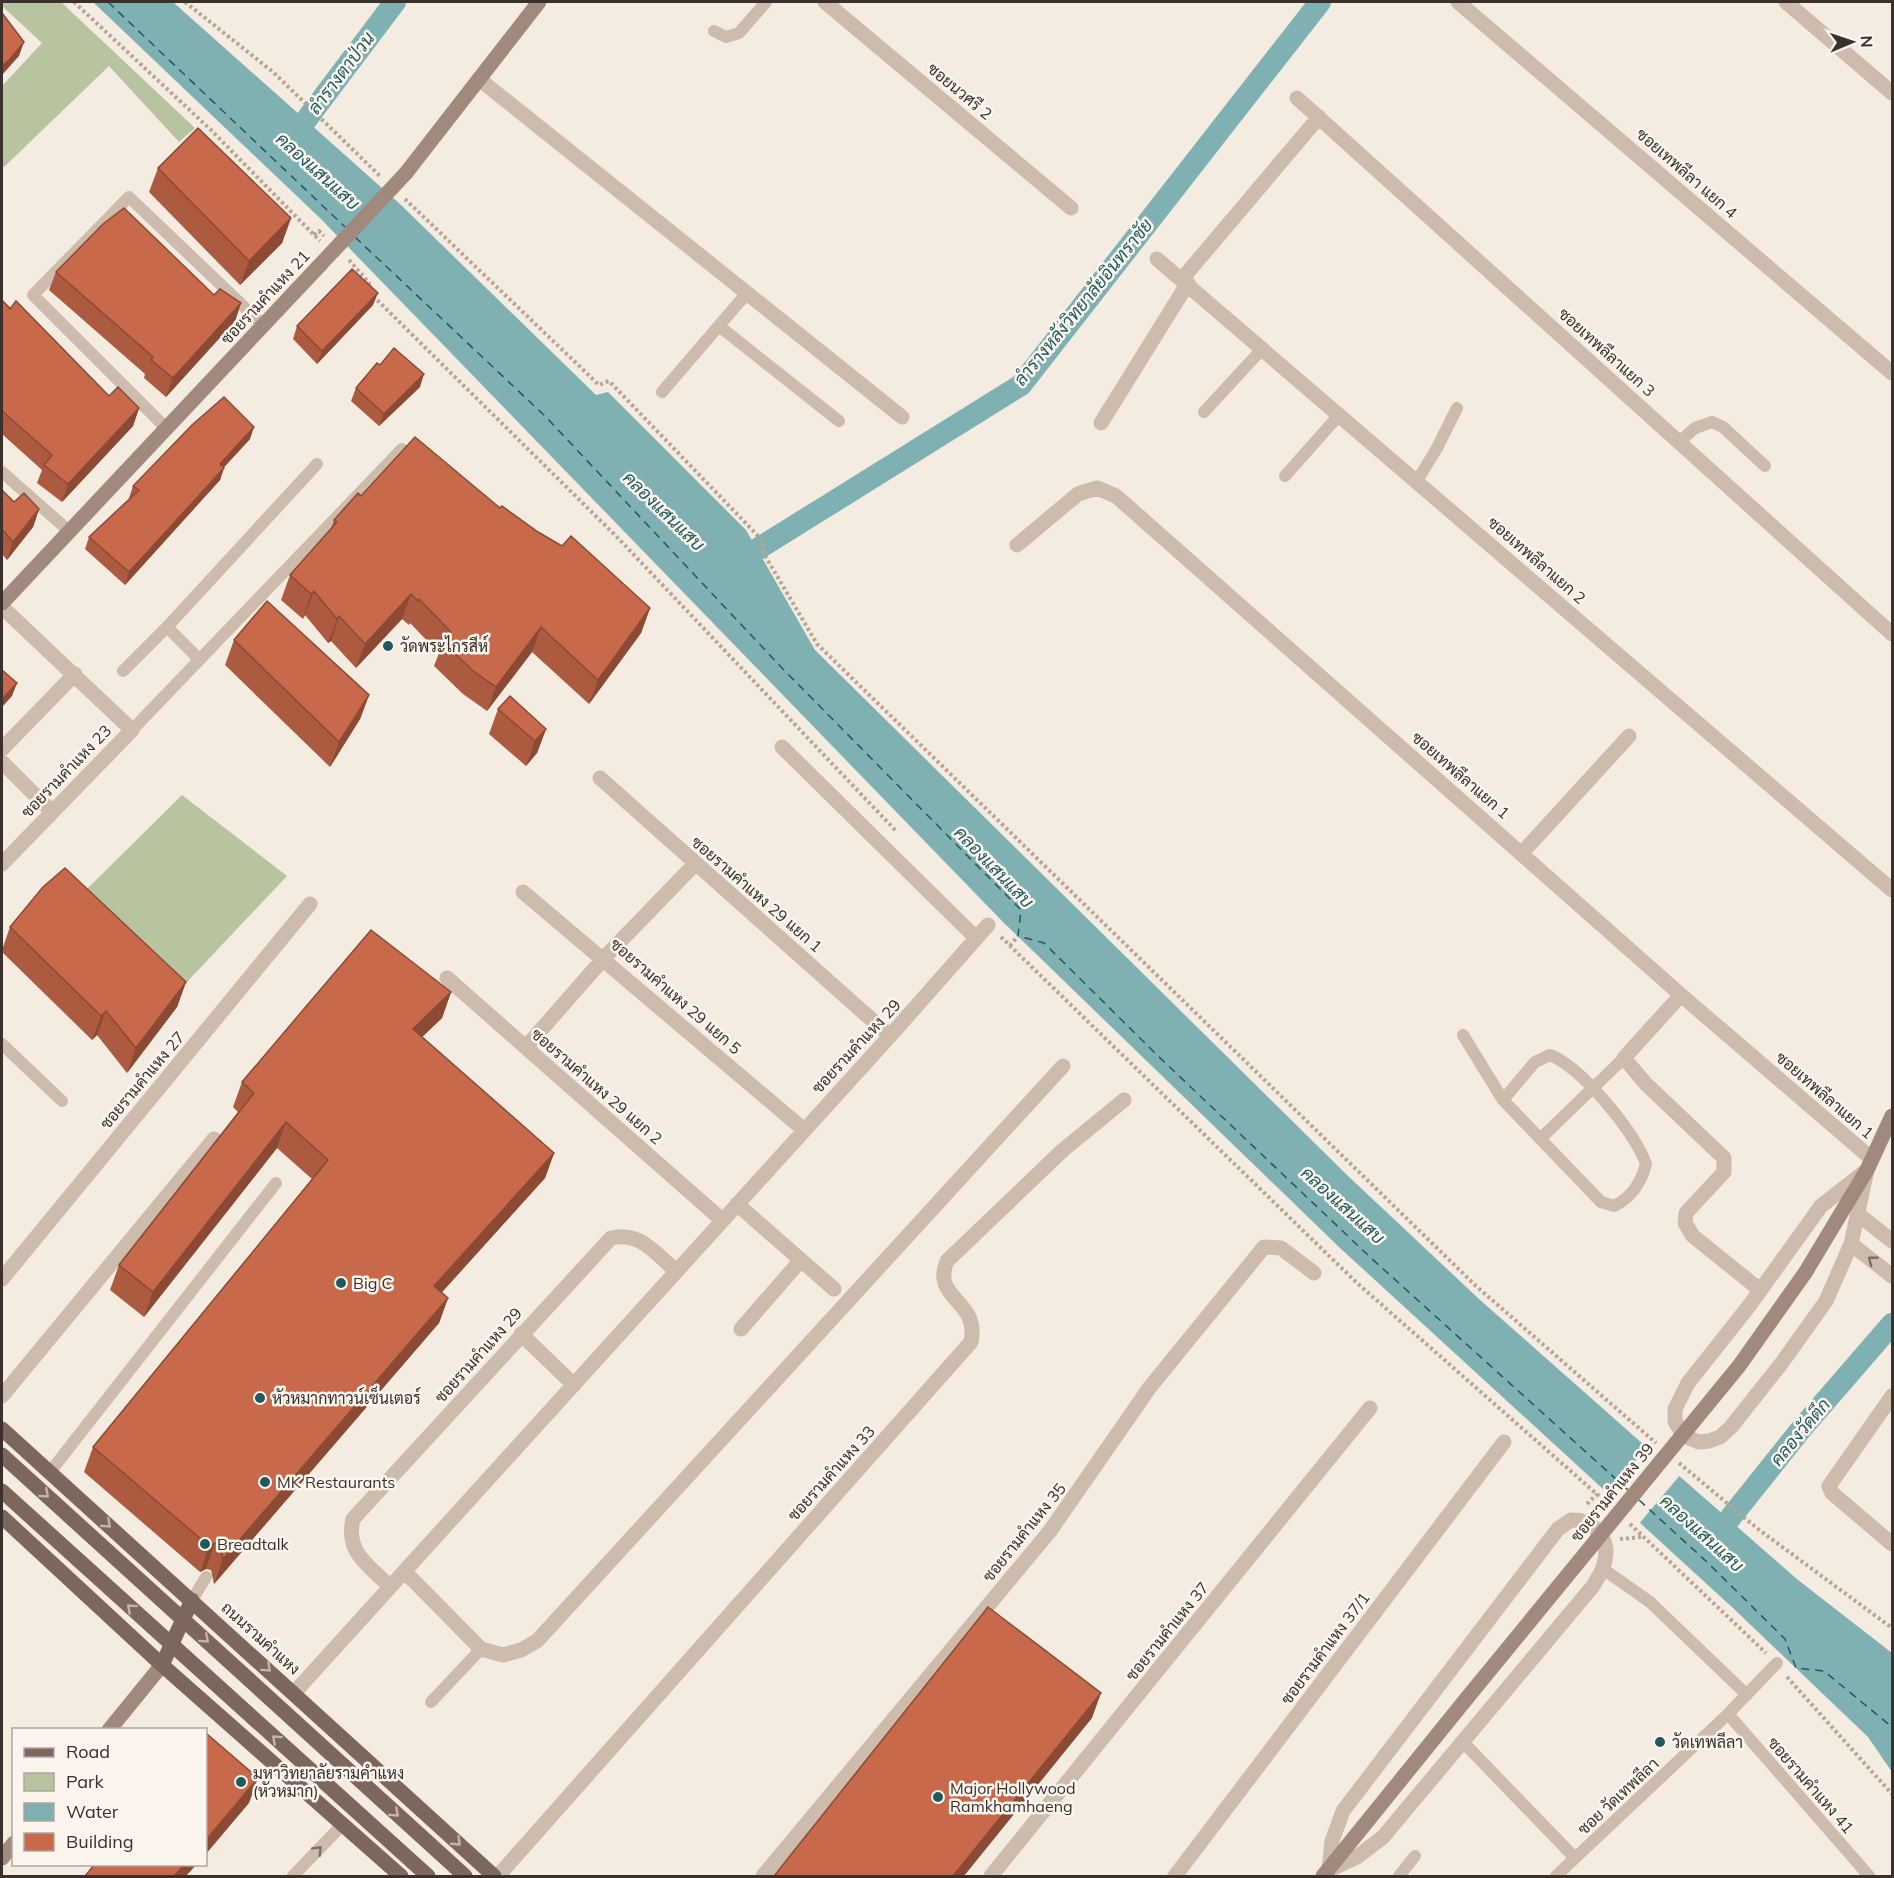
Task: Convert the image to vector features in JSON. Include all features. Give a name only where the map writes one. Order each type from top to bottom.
[{"type":"main road","name":"ซอยรามคำแหง 21","points":[[2,605],[320,265],[329,245],[397,183],[539,2]]},
{"type":"main road","name":"ซอยรามคำแหง 39","points":[[1326,1873],[1717,1393],[1805,1273],[1869,1165],[1893,1116]]},
{"type":"main road","name":"ถนนรามคำแหง","points":[[2,1429],[496,1876]]},
{"type":"main road","points":[[2,1455],[465,1876]]},
{"type":"main road","points":[[2,1491],[428,1876]]},
{"type":"main road","points":[[2,1517],[162,1665],[399,1876]]},
{"type":"main road","points":[[111,1728],[162,1665],[192,1600]]},
{"type":"main road","points":[[2,1858],[12,1846]]},
{"type":"street","name":"ซอยนวศรี 2","points":[[825,2],[1071,208]]},
{"type":"street","points":[[1786,2],[1893,93]]},
{"type":"street","name":"ซอยเทพลีลา แยก 4","points":[[1468,5],[1893,373]]},
{"type":"street","points":[[478,79],[903,417]]},
{"type":"street","name":"ซอยเทพลีลาแยก 3","points":[[1297,98],[1893,634]]},
{"type":"street","points":[[1101,423],[1185,281],[1319,117]]},
{"type":"street","name":"ซอยเทพลีลาแยก 2","points":[[1157,259],[1893,890]]},
{"type":"street","name":"ซอยเทพลีลาแยก 1","points":[[1017,545],[1078,494],[1097,488],[1116,496],[1522,853],[1869,1165]]},
{"type":"street","points":[[2,605],[132,730]]},
{"type":"street","points":[[2,749],[75,674]]},
{"type":"street","name":"ซอยรามคำแหง 23","points":[[2,864],[132,730]]},
{"type":"street","points":[[1522,853],[1629,736]]},
{"type":"street","points":[[782,747],[976,938]]},
{"type":"street","points":[[2,762],[52,812]]},
{"type":"street","name":"ซอยรามคำแหง 29 แยก 1","points":[[600,778],[890,1036]]},
{"type":"street","points":[[526,1047],[604,958],[695,864]]},
{"type":"street","name":"ซอยรามคำแหง 29 แยก 5","points":[[523,892],[604,958],[803,1129]]},
{"type":"street","name":"ซอยรามคำแหง 27","points":[[2,1279],[310,904]]},
{"type":"street","name":"ซอยรามคำแหง 29","points":[[294,1693],[988,925]]},
{"type":"street","name":"ซอยรามคำแหง 29 แยก 2","points":[[447,978],[722,1220]]},
{"type":"street","points":[[1681,995],[1624,1058],[1646,1084],[1724,1158],[1724,1172],[1686,1213],[1685,1223],[1693,1236],[1760,1290]]},
{"type":"street","points":[[405,1572],[482,1649],[503,1655],[521,1650],[537,1641],[1064,1066]]},
{"type":"street","name":"ซอยรามคำแหง 33","points":[[496,1876],[971,1342],[974,1328],[967,1311],[946,1288],[943,1271],[947,1261],[1063,1150],[1124,1100]]},
{"type":"street","points":[[2,1396],[214,1139]]},
{"type":"street","points":[[1869,1165],[1851,1244],[1826,1301],[1781,1364],[1731,1427],[1720,1437],[1709,1441],[1699,1442],[1689,1438],[1680,1430],[1675,1421],[1675,1409],[1681,1396],[1821,1206],[1869,1165]]},
{"type":"street","points":[[737,1204],[834,1289]]},
{"type":"street","points":[[1859,1215],[1893,1241]]},
{"type":"street","name":"ซอยรามคำแหง 29","points":[[390,1587],[353,1549],[349,1535],[353,1519],[611,1238],[623,1235],[636,1238],[676,1271]]},
{"type":"street","points":[[1851,1244],[1893,1276]]},
{"type":"street","name":"ซอยรามคำแหง 35","points":[[763,1876],[984,1620],[1056,1523],[1150,1388],[1264,1246],[1281,1248],[1314,1273]]},
{"type":"street","points":[[741,1329],[801,1260]]},
{"type":"street","points":[[521,1334],[573,1385]]},
{"type":"street","points":[[1893,1396],[1829,1486],[1832,1493],[1893,1544]]},
{"type":"street","name":"ซอยรามคำแหง 37","points":[[992,1876],[1370,1408]]},
{"type":"street","name":"ซอยรามคำแหง 37/1","points":[[1174,1876],[1504,1442]]},
{"type":"street","name":"ซอยรามคำแหง 39","points":[[1326,1873],[1332,1841],[1343,1811],[1558,1529],[1571,1520],[1586,1522],[1600,1533],[1604,1541],[1606,1559],[1603,1569]]},
{"type":"street","points":[[1326,1873],[1357,1857],[1383,1837],[1578,1604],[1603,1569]]},
{"type":"lane","points":[[714,31],[726,37],[740,33],[766,2]]},
{"type":"lane","points":[[166,428],[33,295],[129,197],[263,325]]},
{"type":"lane","points":[[662,392],[747,293]]},
{"type":"lane","points":[[719,326],[839,421]]},
{"type":"lane","points":[[1204,412],[1263,348]]},
{"type":"lane","points":[[1417,481],[1457,408]]},
{"type":"lane","points":[[1285,476],[1340,414]]},
{"type":"lane","points":[[1679,442],[1695,428],[1712,422],[1723,427],[1765,466]]},
{"type":"lane","points":[[132,730],[402,449]]},
{"type":"lane","points":[[123,671],[167,627],[317,464]]},
{"type":"lane","points":[[2,472],[69,531]]},
{"type":"lane","points":[[167,627],[199,659]]},
{"type":"lane","points":[[1463,1035],[1503,1100],[1602,1202],[1614,1206],[1625,1201],[1642,1180],[1646,1164],[1630,1131],[1592,1089],[1560,1059],[1550,1055],[1535,1062],[1503,1100]]},
{"type":"lane","points":[[2,1044],[62,1101]]},
{"type":"lane","points":[[1540,1139],[1624,1058]]},
{"type":"lane","points":[[50,1473],[276,1183]]},
{"type":"lane","points":[[1603,1569],[1650,1602],[1747,1695]]},
{"type":"lane","points":[[192,1600],[206,1577]]},
{"type":"lane","points":[[431,1702],[482,1649]]},
{"type":"lane","name":"ซอย วัดเทพลีลา","points":[[1556,1876],[1728,1714],[1777,1663]]},
{"type":"lane","name":"ซอยรามคำแหง 41","points":[[1728,1714],[1869,1876]]},
{"type":"lane","points":[[1463,1742],[1575,1858]]},
{"type":"lane","points":[[293,1876],[343,1824]]},
{"type":"lane","points":[[1399,1876],[1415,1856]]},
{"type":"path","points":[[74,2],[211,130],[369,283],[365,288]]},
{"type":"path","points":[[185,2],[273,72],[361,158],[397,183],[424,218],[599,385],[609,381],[761,539],[764,554],[817,644],[1476,1286],[1664,1450]]},
{"type":"path","points":[[361,158],[397,183],[424,218]]},
{"type":"path","points":[[358,281],[616,536],[899,834]]},
{"type":"path","points":[[988,925],[1357,1283],[1562,1461],[1612,1508]]},
{"type":"path","points":[[1010,946],[1018,936]]},
{"type":"path","points":[[1673,1458],[1758,1529],[1893,1628]]},
{"type":"path","points":[[1628,1522],[1777,1663],[1893,1794]]},
{"type":"green space","points":[[2,2],[61,2],[195,128],[179,142],[109,66],[4,167],[2,166],[2,86],[42,43],[2,6]]},
{"type":"green space","points":[[182,795],[287,876],[185,984],[85,891]]},
{"type":"water","name":"คลองแสนแสบ","points":[[93,2],[173,2],[401,205],[596,395],[608,392],[746,530],[815,650],[1347,1175],[1479,1299],[1661,1460],[1798,1580],[1892,1653],[1892,1772],[1868,1737],[1734,1609],[1339,1247],[1004,923],[321,219]]},
{"type":"pier","points":[[1648,1445],[1681,1474],[1638,1525],[1607,1496]]},
{"type":"building","points":[[2,13],[24,42],[2,66]]},
{"type":"building","points":[[198,128],[291,218],[249,261],[158,168]]},
{"type":"building","points":[[124,208],[214,295],[220,289],[241,303],[173,378],[151,360],[153,357],[56,272],[103,224]]},
{"type":"building","points":[[352,269],[378,293],[322,351],[297,326]]},
{"type":"building","points":[[2,300],[10,309],[16,301],[109,396],[118,387],[139,408],[68,484],[44,465],[52,455],[2,411]]},
{"type":"building","points":[[394,348],[424,374],[384,414],[356,388],[377,363],[380,365]]},
{"type":"building","points":[[224,397],[254,427],[220,464],[224,468],[129,572],[89,537],[139,490],[133,486],[192,425]]},
{"type":"building","points":[[415,437],[500,508],[502,506],[562,546],[571,536],[650,608],[598,680],[541,627],[496,687],[472,670],[443,642],[451,632],[419,599],[418,601],[411,594],[365,644],[339,616],[337,619],[314,591],[311,594],[290,575],[337,522],[334,520],[358,493],[361,496]]},
{"type":"building","points":[[2,490],[14,502],[24,493],[39,509],[13,542],[2,529]]},
{"type":"building","points":[[267,601],[369,695],[339,742],[234,640]]},
{"type":"building","points":[[2,670],[17,683],[2,699]]},
{"type":"building","points":[[510,696],[546,729],[535,741],[498,709]]},
{"type":"building","points":[[65,868],[186,982],[136,1048],[106,1011],[101,1016],[10,927],[43,887]]},
{"type":"building","points":[[371,930],[451,992],[413,1029],[554,1153],[434,1286],[448,1298],[223,1559],[220,1545],[215,1543],[209,1546],[93,1447],[328,1160],[286,1122],[153,1292],[119,1265],[254,1093],[242,1082]]},
{"type":"building","name":"Major Hollywood Ramkhamhaeng","points":[[988,1607],[1101,1693],[953,1876],[774,1876]]},
{"type":"building","points":[[207,1734],[258,1778],[207,1839]]},
{"type":"building","points":[[93,1866],[183,1866],[174,1876],[85,1876]]},
{"type":"waterway","name":"ลำรางตาป่วน","points":[[288,144],[395,2]]},
{"type":"waterway","name":"ลำรางหลังวิทยาลัยอินทราชัย","points":[[732,565],[1021,385],[1320,2]]},
{"type":"waterway","name":"คลองวัดตึก","points":[[1711,1542],[1802,1428],[1892,1324]]},
{"type":"ferry route","points":[[108,2],[345,227]]},
{"type":"ferry route","points":[[355,237],[546,417],[782,668],[1021,910],[1018,936],[1044,943],[1158,1056],[1371,1258],[1628,1490]]},
{"type":"ferry route","points":[[1639,1500],[1707,1562],[1785,1639],[1796,1668],[1824,1671],[1892,1727]]},
{"type":"place","name":"วัดพระไกรสีห์","points":[[388,646]]},
{"type":"place","name":"Big C","points":[[341,1283]]},
{"type":"place","name":"หัวหมากทาวน์เซ็นเตอร์","points":[[260,1398]]},
{"type":"place","name":"MK Restaurants","points":[[265,1482]]},
{"type":"place","name":"Breadtalk","points":[[205,1544]]},
{"type":"place","name":"วัดเทพลีลา","points":[[1660,1742]]},
{"type":"place","name":"มหาวิทยาลัยรามคำแหง (หัวหมาก)","points":[[241,1782]]},
{"type":"place","name":"Major Hollywood Ramkhamhaeng","points":[[938,1797]]}]
